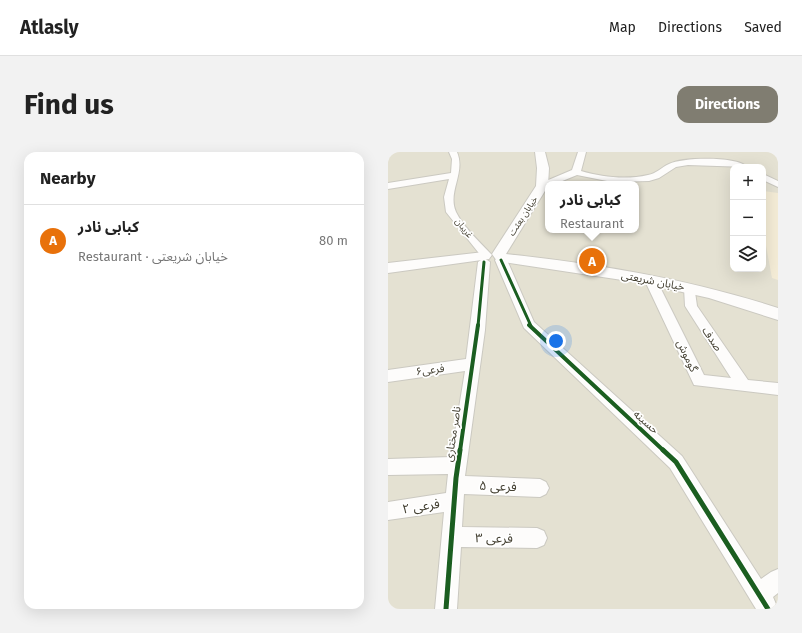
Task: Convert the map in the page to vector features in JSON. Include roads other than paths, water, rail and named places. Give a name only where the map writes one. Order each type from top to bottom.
[{"type":"street","name":"غریبان","points":[[453,152],[457,164],[449,203],[451,212],[493,257]]},
{"type":"street","name":"خیابان بعثت","points":[[493,257],[542,186],[543,168],[540,152]]},
{"type":"street","points":[[576,172],[582,152]]},
{"type":"street","points":[[554,181],[576,172],[593,177],[618,181],[651,178],[672,166],[682,164],[720,162],[730,164]]},
{"type":"street","points":[[388,186],[455,175]]},
{"type":"street","points":[[766,178],[778,184]]},
{"type":"street","name":"خیابان شریعتی","points":[[388,268],[493,257],[575,266],[711,292],[778,314]]},
{"type":"street","name":"ناصر مختاری","points":[[446,609],[458,465],[473,364],[493,257]]},
{"type":"street","name":"حسینه","points":[[493,257],[529,325],[676,462],[764,602]]},
{"type":"street","name":"گوموش","points":[[651,280],[699,381],[778,389]]},
{"type":"street","name":"صدف","points":[[690,288],[690,306],[744,386]]},
{"type":"street","name":"فرعی۶","points":[[388,376],[473,364]]},
{"type":"street","points":[[388,467],[458,465]]},
{"type":"street","name":"فرعی ۵","points":[[455,493],[540,488]]},
{"type":"street","name":"فرعی ۲","points":[[388,511],[455,493]]},
{"type":"street","name":"فرعی ۳","points":[[451,538],[537,538]]},
{"type":"street","points":[[764,602],[778,579]]},
{"type":"place","name":"کبابی نادر","points":[[592,261]]}]
